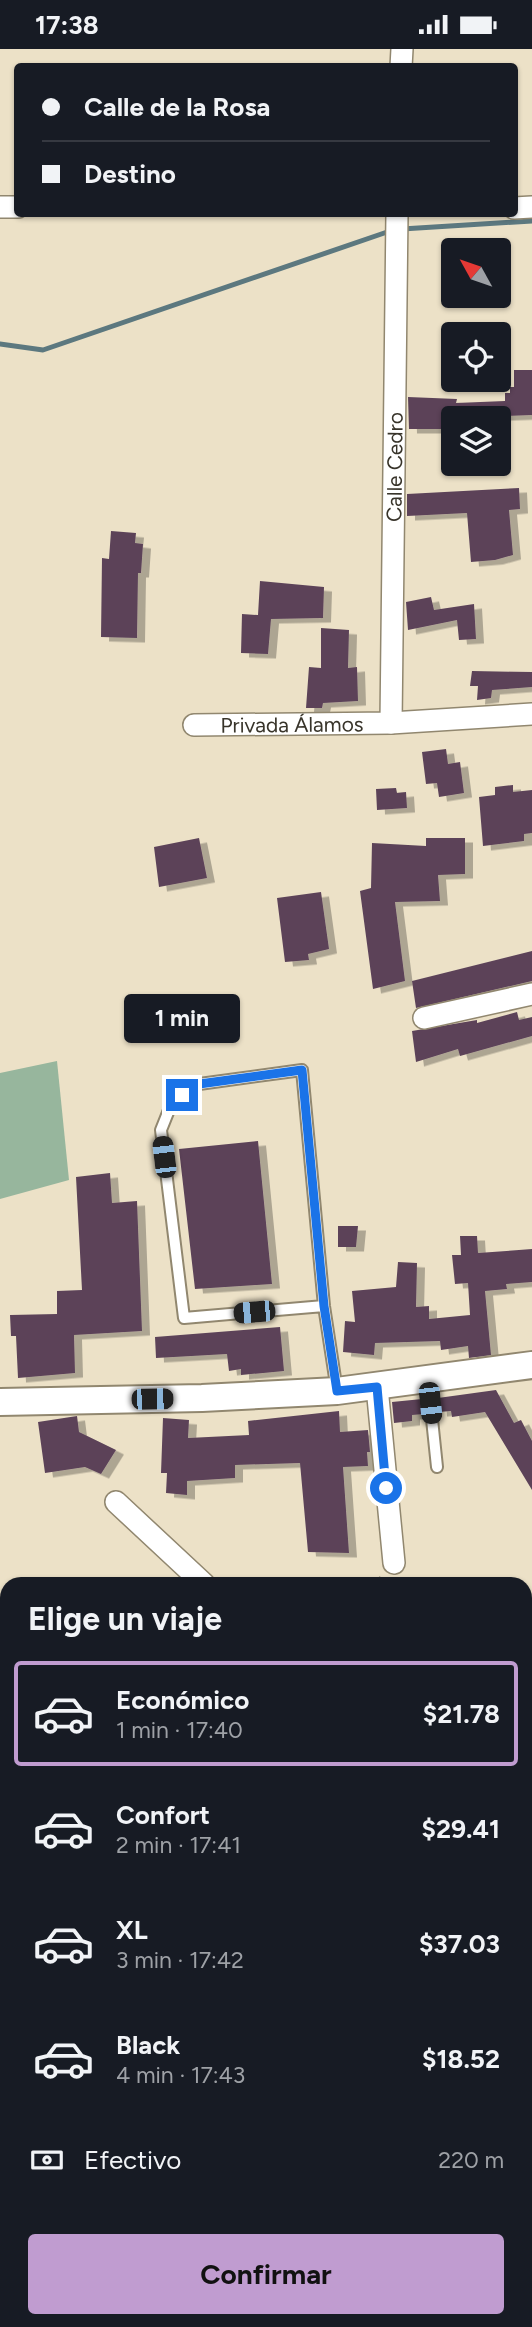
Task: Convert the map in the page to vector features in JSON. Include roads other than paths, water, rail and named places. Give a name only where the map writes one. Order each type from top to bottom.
[{"type":"street","name":"Calle Cedro","points":[[391,723],[397,217]]},
{"type":"street","name":"Privada Álamos","points":[[194,725],[391,723],[532,714]]},
{"type":"street","points":[[424,1018],[532,993]]},
{"type":"street","points":[[0,1402],[202,1398],[337,1391],[532,1366]]},
{"type":"street","points":[[377,1387],[394,1563]]},
{"type":"street","points":[[116,1502],[196,1577]]},
{"type":"lane","points":[[324,1306],[184,1318],[161,1130],[171,1105],[192,1085],[302,1070],[324,1306],[337,1391]]},
{"type":"lane","points":[[428,1381],[437,1467]]},
{"type":"waterway","points":[[402,229],[532,221]]},
{"type":"waterway","points":[[0,344],[43,350],[393,230]]}]
